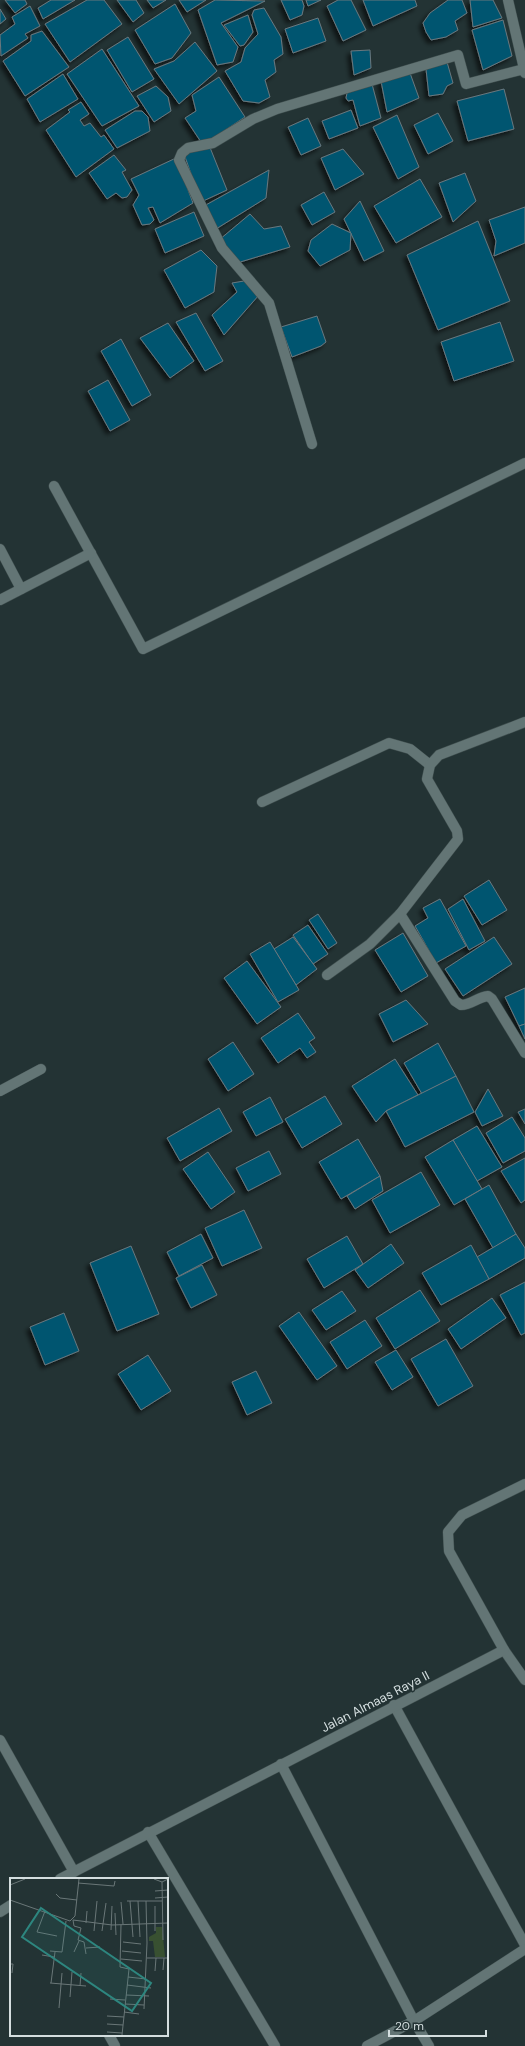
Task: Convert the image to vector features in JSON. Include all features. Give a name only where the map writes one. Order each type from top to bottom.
[{"type":"street","points":[[312,444],[269,303],[222,248],[179,160],[182,153],[188,148],[213,143],[253,119],[277,109],[458,55],[466,84],[525,71],[508,0]]},
{"type":"street","points":[[54,486],[144,649],[525,463]]},
{"type":"street","points":[[0,549],[21,589]]},
{"type":"street","points":[[0,600],[91,553]]},
{"type":"street","points":[[327,975],[370,944],[400,914],[458,839],[457,831],[427,778],[430,765],[439,755],[525,722]]},
{"type":"street","points":[[262,802],[389,743],[410,749],[430,765]]},
{"type":"street","points":[[400,914],[455,1001],[461,1006],[488,996],[492,999],[525,1053]]},
{"type":"street","points":[[0,1091],[41,1069]]},
{"type":"street","points":[[525,1484],[462,1515],[448,1532],[449,1551],[504,1650],[525,1680]]},
{"type":"street","name":"Jalan Almaas Raya II","points":[[62,1878],[394,1705],[504,1650]]},
{"type":"street","points":[[394,1705],[525,1945]]},
{"type":"street","points":[[0,1740],[74,1872]]},
{"type":"street","points":[[281,1764],[414,2021],[429,2046]]},
{"type":"street","points":[[148,1832],[275,2046]]},
{"type":"street","points":[[0,1912],[10,1906]]},
{"type":"street","points":[[368,2046],[414,2021],[525,1949]]},
{"type":"street","points":[[110,2036],[115,2046]]},
{"type":"building","points":[[5,0],[25,0],[27,4],[15,13]]},
{"type":"building","points":[[51,0],[75,0],[43,19],[38,8]]},
{"type":"building","points":[[87,0],[104,0],[122,24],[70,62],[45,24]]},
{"type":"building","points":[[117,0],[136,0],[144,13],[133,22]]},
{"type":"building","points":[[147,0],[166,0],[153,8]]},
{"type":"building","points":[[179,0],[206,0],[187,12]]},
{"type":"building","points":[[215,0],[265,1],[221,23],[238,47],[233,62],[217,65],[198,10]]},
{"type":"building","points":[[281,0],[302,0],[304,6],[302,15],[290,20]]},
{"type":"building","points":[[306,0],[321,0],[308,6]]},
{"type":"building","points":[[338,0],[351,0],[366,30],[343,41],[327,6]]},
{"type":"building","points":[[363,0],[415,0],[417,6],[373,26]]},
{"type":"building","points":[[448,0],[462,0],[467,13],[455,21],[458,30],[446,37],[431,40],[423,23],[430,13]]},
{"type":"building","points":[[470,0],[493,0],[502,18],[473,27]]},
{"type":"building","points":[[175,4],[191,33],[172,58],[155,64],[135,30]]},
{"type":"building","points":[[30,6],[40,26],[25,34],[28,38],[1,56],[0,35],[15,24],[12,17]]},
{"type":"building","points":[[264,8],[281,37],[283,54],[274,60],[276,72],[265,80],[270,97],[259,103],[243,101],[225,71],[241,62],[245,48],[258,34],[252,15],[254,10]]},
{"type":"building","points":[[0,9],[6,19],[0,24]]},
{"type":"building","points":[[248,15],[253,32],[244,45],[240,46],[224,25]]},
{"type":"building","points":[[318,18],[326,41],[293,53],[285,29]]},
{"type":"building","points":[[503,20],[512,56],[483,70],[472,30]]},
{"type":"building","points":[[42,31],[69,67],[25,96],[3,61],[31,41],[31,35]]},
{"type":"building","points":[[128,37],[154,79],[132,92],[107,50]]},
{"type":"building","points":[[195,42],[217,71],[179,104],[154,69],[174,61]]},
{"type":"building","points":[[102,49],[139,106],[102,126],[67,74]]},
{"type":"building","points":[[370,50],[371,68],[354,75],[351,51]]},
{"type":"building","points":[[447,62],[453,83],[447,86],[443,94],[429,96],[426,69]]},
{"type":"building","points":[[410,73],[419,98],[387,112],[381,81]]},
{"type":"building","points":[[63,74],[78,99],[40,122],[27,99]]},
{"type":"building","points":[[219,77],[245,117],[203,145],[185,118],[196,111],[192,95]]},
{"type":"building","points":[[372,84],[381,118],[360,126],[353,100],[348,101],[346,98],[347,93]]},
{"type":"building","points":[[156,86],[168,97],[171,111],[154,122],[137,96]]},
{"type":"building","points":[[504,89],[514,129],[468,141],[457,101]]},
{"type":"building","points":[[81,102],[89,114],[80,120],[84,126],[90,123],[101,137],[104,135],[114,149],[76,177],[46,130],[70,112],[68,110]]},
{"type":"building","points":[[351,110],[358,128],[329,139],[322,121]]},
{"type":"building","points":[[135,111],[142,111],[148,117],[150,131],[117,148],[105,130]]},
{"type":"building","points":[[438,113],[453,141],[428,154],[414,125]]},
{"type":"building","points":[[397,115],[419,167],[398,179],[373,127]]},
{"type":"building","points":[[308,118],[321,146],[301,155],[288,127]]},
{"type":"building","points":[[209,145],[227,190],[201,202],[184,154]]},
{"type":"building","points":[[343,149],[364,174],[335,190],[321,158]]},
{"type":"building","points":[[114,155],[126,170],[122,172],[132,190],[127,197],[122,198],[116,193],[107,199],[89,173]]},
{"type":"building","points":[[176,158],[193,203],[160,223],[153,207],[148,208],[154,220],[150,224],[142,225],[133,205],[139,195],[131,179]]},
{"type":"building","points":[[269,170],[266,198],[216,229],[204,206]]},
{"type":"building","points":[[465,173],[476,201],[453,222],[439,183]]},
{"type":"building","points":[[420,179],[442,217],[396,243],[374,206]]},
{"type":"building","points":[[324,192],[335,212],[312,225],[301,205]]},
{"type":"building","points":[[360,201],[384,251],[364,261],[344,219]]},
{"type":"building","points":[[525,207],[525,243],[494,256],[496,241],[489,220]]},
{"type":"building","points":[[194,212],[204,236],[165,253],[155,229]]},
{"type":"building","points":[[250,214],[264,229],[281,226],[290,247],[237,263],[219,240]]},
{"type":"building","points":[[478,221],[510,301],[438,330],[407,255]]},
{"type":"building","points":[[332,224],[351,233],[350,250],[320,266],[308,251],[311,240]]},
{"type":"building","points":[[201,250],[217,266],[214,292],[185,308],[164,270]]},
{"type":"building","points":[[244,281],[259,295],[224,335],[212,315],[237,292],[232,283]]},
{"type":"building","points":[[196,313],[223,361],[205,371],[176,322]]},
{"type":"building","points":[[317,316],[326,342],[321,346],[292,357],[281,327]]},
{"type":"building","points":[[500,322],[514,361],[454,381],[441,342]]},
{"type":"building","points":[[168,323],[194,361],[170,378],[140,338]]},
{"type":"building","points":[[121,339],[151,395],[132,406],[101,351]]},
{"type":"building","points":[[108,380],[130,420],[110,431],[88,391]]},
{"type":"building","points":[[489,880],[507,910],[482,925],[464,896]]},
{"type":"building","points":[[440,899],[466,946],[436,963],[415,926],[428,918],[423,908]]},
{"type":"building","points":[[463,899],[485,941],[469,950],[448,909]]},
{"type":"building","points":[[318,914],[337,943],[328,949],[309,920]]},
{"type":"building","points":[[308,925],[328,954],[313,964],[293,935]]},
{"type":"building","points":[[403,933],[428,976],[401,992],[375,950]]},
{"type":"building","points":[[293,937],[317,969],[296,985],[274,949]]},
{"type":"building","points":[[494,937],[512,964],[463,996],[445,969]]},
{"type":"building","points":[[270,942],[299,990],[278,1002],[250,954]]},
{"type":"building","points":[[247,961],[281,1007],[257,1024],[224,978]]},
{"type":"building","points":[[525,988],[525,1024],[519,1026],[505,997]]},
{"type":"building","points":[[406,1000],[428,1024],[393,1042],[379,1014]]},
{"type":"building","points":[[298,1013],[315,1038],[309,1042],[316,1052],[307,1058],[300,1048],[278,1063],[261,1038]]},
{"type":"building","points":[[525,1024],[525,1039],[519,1026]]},
{"type":"building","points":[[233,1042],[254,1074],[228,1091],[208,1059]]},
{"type":"building","points":[[438,1043],[456,1076],[422,1094],[404,1063]]},
{"type":"building","points":[[395,1059],[418,1095],[386,1111],[376,1122],[352,1086]]},
{"type":"building","points":[[456,1076],[474,1112],[405,1147],[386,1111]]},
{"type":"building","points":[[488,1089],[503,1116],[482,1126],[475,1112]]},
{"type":"building","points":[[325,1096],[342,1124],[302,1148],[285,1119]]},
{"type":"building","points":[[270,1097],[283,1122],[256,1136],[243,1112]]},
{"type":"building","points":[[219,1108],[232,1131],[180,1161],[167,1138]]},
{"type":"building","points":[[525,1109],[525,1124],[518,1112]]},
{"type":"building","points":[[512,1117],[525,1138],[525,1151],[503,1163],[486,1133]]},
{"type":"building","points":[[477,1126],[502,1167],[477,1181],[453,1140]]},
{"type":"building","points":[[358,1139],[380,1176],[341,1199],[319,1162]]},
{"type":"building","points":[[453,1140],[482,1189],[454,1205],[425,1157]]},
{"type":"building","points":[[269,1151],[281,1174],[248,1191],[236,1168]]},
{"type":"building","points":[[208,1152],[235,1192],[211,1209],[183,1169]]},
{"type":"building","points":[[525,1158],[525,1200],[521,1203],[501,1171]]},
{"type":"building","points":[[421,1172],[440,1205],[390,1233],[372,1200]]},
{"type":"building","points":[[380,1176],[383,1191],[355,1209],[347,1196]]},
{"type":"building","points":[[489,1185],[516,1234],[493,1248],[465,1199]]},
{"type":"building","points":[[244,1210],[262,1248],[222,1266],[205,1228]]},
{"type":"building","points":[[201,1234],[213,1258],[179,1276],[167,1252]]},
{"type":"building","points":[[516,1234],[525,1248],[525,1258],[489,1279],[477,1257]]},
{"type":"building","points":[[347,1236],[363,1264],[324,1288],[307,1259]]},
{"type":"building","points":[[391,1244],[404,1263],[368,1288],[355,1270]]},
{"type":"building","points":[[471,1245],[489,1279],[441,1305],[422,1273]]},
{"type":"building","points":[[131,1246],[159,1314],[117,1331],[90,1263]]},
{"type":"building","points":[[202,1265],[217,1295],[191,1308],[176,1278]]},
{"type":"building","points":[[525,1282],[525,1333],[521,1335],[500,1295]]},
{"type":"building","points":[[420,1290],[440,1321],[395,1349],[376,1318]]},
{"type":"building","points":[[342,1291],[356,1311],[326,1330],[312,1310]]},
{"type":"building","points":[[492,1298],[506,1318],[461,1349],[448,1329]]},
{"type":"building","points":[[299,1312],[337,1366],[317,1380],[279,1326]]},
{"type":"building","points":[[64,1313],[79,1351],[45,1365],[30,1327]]},
{"type":"building","points":[[365,1320],[382,1346],[347,1369],[330,1342]]},
{"type":"building","points":[[446,1339],[473,1386],[438,1406],[411,1359]]},
{"type":"building","points":[[396,1350],[413,1377],[392,1390],[375,1362]]},
{"type":"building","points":[[148,1355],[171,1391],[141,1410],[118,1374]]},
{"type":"building","points":[[256,1371],[272,1403],[247,1415],[232,1382]]}]
